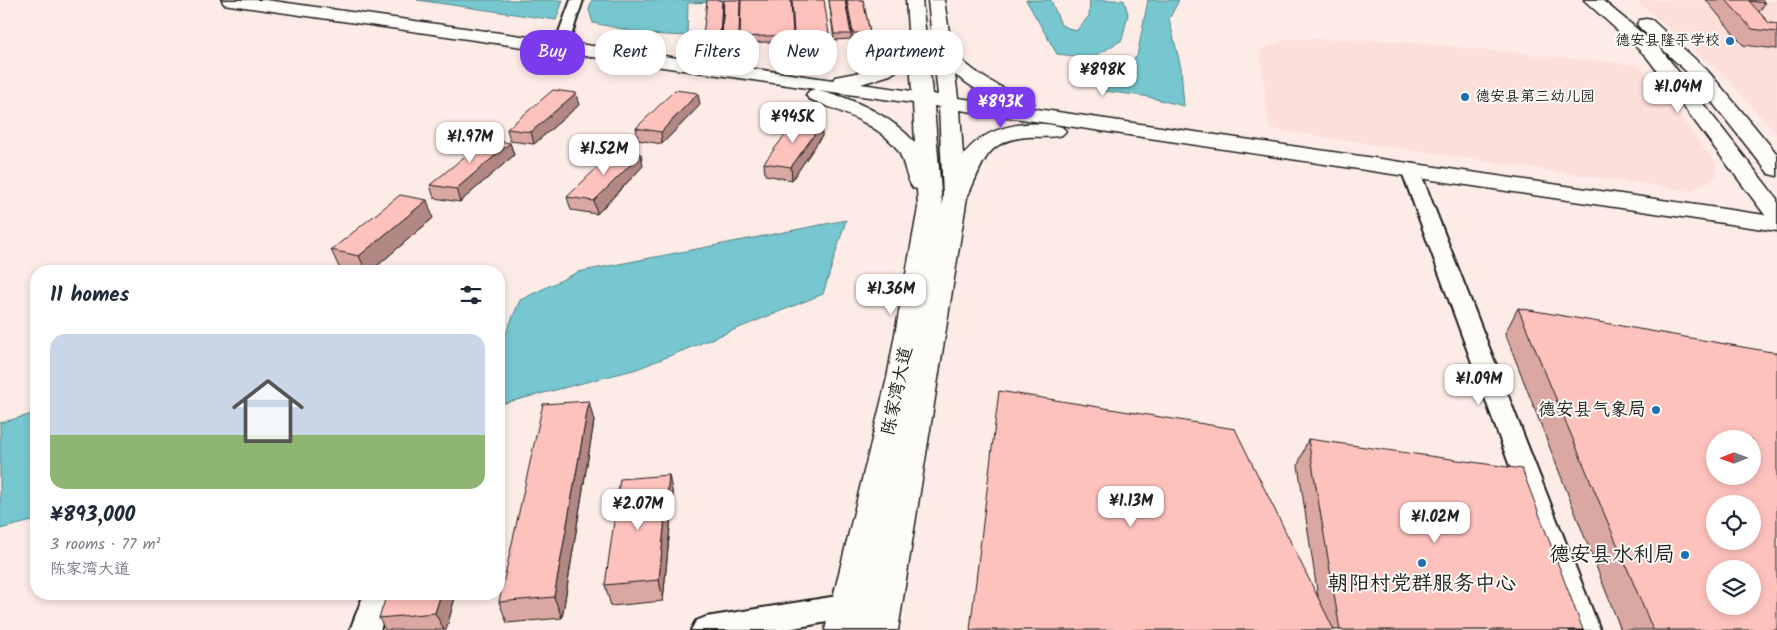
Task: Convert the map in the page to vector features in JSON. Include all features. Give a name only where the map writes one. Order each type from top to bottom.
[{"type":"main road","points":[[230,0],[520,42]]},
{"type":"main road","name":"陈家湾大道","points":[[914,0],[924,30]]},
{"type":"main road","name":"陈家湾大道","points":[[933,30],[936,0]]},
{"type":"main road","points":[[1592,0],[1653,52],[1777,215]]},
{"type":"main road","points":[[1615,0],[1659,34],[1706,80],[1777,169]]},
{"type":"main road","points":[[585,51],[1256,146],[1777,224]]},
{"type":"main road","points":[[963,73],[992,91],[1022,103],[1178,127],[1256,146]]},
{"type":"main road","points":[[813,84],[859,80],[874,75]]},
{"type":"main road","name":"陈家湾大道","points":[[879,630],[955,196],[936,102],[933,75]]},
{"type":"main road","points":[[776,78],[867,115],[896,137],[909,151],[930,208]]},
{"type":"main road","name":"陈家湾大道","points":[[847,618],[902,378],[930,208],[936,102]]},
{"type":"main road","points":[[955,196],[978,151],[1005,134],[1037,130],[1256,146]]},
{"type":"street","points":[[566,30],[577,0]]},
{"type":"street","points":[[1410,169],[1585,630]]},
{"type":"street","points":[[365,630],[376,600]]},
{"type":"street","points":[[706,630],[847,618]]},
{"type":"shaded area","name":"德安县隆平学校","points":[[1636,0],[1777,0],[1777,135],[1730,81]]},
{"type":"shaded area","name":"德安县第三幼儿园","points":[[1287,39],[1382,40],[1639,65],[1716,164],[1717,176],[1690,191],[1269,129],[1260,51]]},
{"type":"water","points":[[417,0],[563,0],[556,20]]},
{"type":"water","points":[[592,0],[770,0],[688,3],[687,30],[676,30],[676,35],[666,35],[666,30],[627,30],[593,23],[589,10]]},
{"type":"water","points":[[1026,0],[1051,0],[1061,25],[1076,31],[1089,16],[1090,0],[1124,0],[1128,14],[1122,40],[1092,58],[1057,54]]},
{"type":"water","points":[[1148,0],[1179,0],[1169,19],[1181,68],[1184,106],[1144,96],[1103,91],[1137,56]]},
{"type":"water","points":[[846,220],[823,294],[637,369],[505,403],[505,335],[520,300],[578,272]]},
{"type":"water","points":[[30,415],[30,522],[0,529],[0,423]]},
{"type":"building","points":[[707,0],[722,0],[720,30],[704,30]]},
{"type":"building","points":[[724,0],[740,0],[739,30],[722,30]]},
{"type":"building","points":[[741,0],[791,0],[793,30],[769,30],[769,36],[759,36],[759,30],[740,30]]},
{"type":"building","points":[[792,0],[824,0],[828,30],[794,30]]},
{"type":"building","points":[[829,0],[845,0],[850,30],[847,30],[847,34],[837,34],[837,30],[833,30]]},
{"type":"building","points":[[847,0],[863,0],[869,30],[852,30]]},
{"type":"building","points":[[1726,0],[1762,0],[1765,3],[1749,1],[1769,23],[1777,24],[1777,32],[1752,29]]},
{"type":"building","points":[[553,90],[576,93],[531,132],[507,129]]},
{"type":"building","points":[[675,90],[698,93],[661,132],[636,128]]},
{"type":"building","points":[[796,120],[822,124],[791,167],[764,163]]},
{"type":"building","points":[[486,139],[510,143],[456,189],[430,185]]},
{"type":"building","points":[[615,150],[641,154],[594,201],[567,197]]},
{"type":"building","points":[[400,195],[427,200],[359,256],[331,250]]},
{"type":"building","points":[[1518,308],[1777,353],[1777,630],[1653,630]]},
{"type":"building","points":[[999,391],[1235,429],[1334,630],[970,630]]},
{"type":"building","points":[[589,401],[554,597],[499,602],[499,600],[505,600],[505,575],[543,404]]},
{"type":"building","name":"朝阳村党群服务中心","points":[[1308,439],[1522,469],[1583,630],[1340,630]]},
{"type":"building","points":[[669,475],[659,580],[605,585],[620,479]]},
{"type":"building","points":[[385,600],[439,600],[435,613],[379,618]]},
{"type":"place","name":"德安县隆平学校","points":[[1730,41]]},
{"type":"place","name":"德安县第三幼儿园","points":[[1465,97]]},
{"type":"place","name":"德安县气象局","points":[[1656,410]]},
{"type":"place","name":"德安县水利局","points":[[1685,555]]},
{"type":"place","name":"朝阳村党群服务中心","points":[[1422,563]]}]
